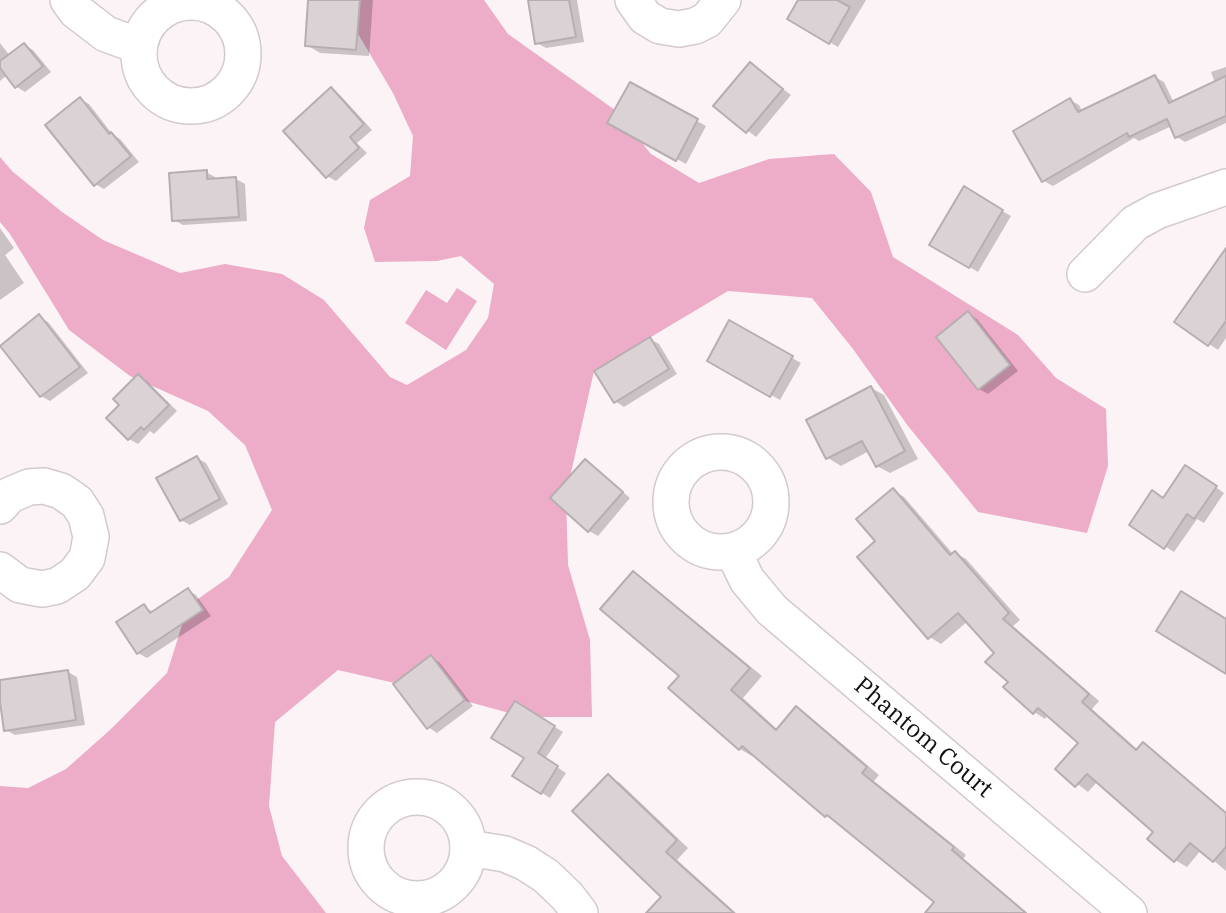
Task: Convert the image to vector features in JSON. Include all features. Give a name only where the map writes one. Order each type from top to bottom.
[{"type":"street","points":[[68,0],[76,11],[106,34],[139,46]]},
{"type":"street","points":[[633,0],[645,17],[660,26],[680,29],[707,20],[723,0]]},
{"type":"street","points":[[1085,274],[1135,223],[1157,211],[1226,187]]},
{"type":"street","points":[[0,570],[20,585],[42,589],[57,586],[75,575],[87,558],[91,537],[86,516],[77,502],[61,491],[44,486],[4,493]]},
{"type":"street","name":"Phantom Court","points":[[733,551],[747,580],[772,610],[1129,913]]},
{"type":"street","points":[[469,848],[505,854],[526,863],[553,882],[580,913]]},
{"type":"shaded area","points":[[357,0],[484,0],[508,34],[615,110],[651,154],[699,183],[769,159],[834,154],[871,192],[893,257],[1018,335],[1056,378],[1106,409],[1108,466],[1087,533],[978,512],[908,426],[853,349],[812,298],[728,291],[594,371],[566,495],[568,565],[590,640],[592,717],[524,717],[338,670],[275,722],[269,806],[282,856],[326,913],[0,913],[0,786],[28,788],[66,769],[167,673],[188,606],[229,577],[272,510],[245,445],[208,411],[130,376],[69,330],[0,222],[0,157],[12,171],[62,212],[103,240],[180,273],[225,264],[282,274],[324,300],[390,377],[407,385],[466,350],[488,318],[494,284],[461,256],[437,261],[375,262],[364,228],[370,200],[410,176],[413,136],[393,93],[354,27]]},
{"type":"shaded area","points":[[457,288],[477,301],[446,350],[405,323],[426,290],[447,303]]},
{"type":"building","points":[[308,0],[360,0],[356,50],[305,46]]},
{"type":"building","points":[[528,0],[569,0],[576,37],[535,44]]},
{"type":"building","points":[[798,0],[837,0],[850,7],[829,44],[787,19]]},
{"type":"building","points":[[24,43],[43,66],[15,88],[0,68],[0,61]]},
{"type":"building","points":[[750,62],[783,89],[746,133],[713,106]]},
{"type":"building","points":[[1155,75],[1169,103],[1226,76],[1226,116],[1175,138],[1167,119],[1129,137],[1127,133],[1042,182],[1013,131],[1070,98],[1078,112]]},
{"type":"building","points":[[630,82],[698,119],[676,161],[607,123]]},
{"type":"building","points":[[331,87],[364,124],[350,137],[359,148],[326,178],[283,131]]},
{"type":"building","points":[[80,97],[109,134],[111,132],[131,156],[94,186],[45,125]]},
{"type":"building","points":[[207,170],[207,179],[236,177],[239,217],[172,221],[169,173]]},
{"type":"building","points":[[964,186],[1003,210],[969,268],[929,245]]},
{"type":"building","points":[[1226,248],[1226,321],[1208,346],[1174,322]]},
{"type":"building","points":[[968,311],[1010,365],[978,390],[936,337]]},
{"type":"building","points":[[39,314],[80,367],[40,397],[0,346]]},
{"type":"building","points":[[729,320],[793,356],[770,397],[707,361]]},
{"type":"building","points":[[650,337],[669,369],[614,403],[594,371]]},
{"type":"building","points":[[138,374],[169,405],[144,430],[141,427],[128,440],[106,418],[119,405],[113,399]]},
{"type":"building","points":[[871,386],[905,451],[876,467],[862,441],[826,459],[806,420]]},
{"type":"building","points":[[197,456],[220,499],[180,521],[156,478]]},
{"type":"building","points":[[585,459],[623,492],[588,532],[550,498]]},
{"type":"building","points":[[1185,465],[1217,486],[1194,519],[1187,514],[1164,549],[1129,525],[1152,490],[1163,498]]},
{"type":"building","points":[[893,488],[950,555],[955,551],[1009,613],[1003,619],[1089,694],[1082,702],[1136,750],[1143,742],[1226,813],[1226,847],[1213,862],[1190,843],[1174,862],[1147,839],[1153,832],[1087,774],[1075,787],[1055,769],[1078,743],[1038,708],[1033,714],[1003,687],[1008,682],[985,662],[994,653],[958,613],[928,639],[857,557],[875,541],[856,519]]},
{"type":"building","points":[[633,571],[750,668],[731,690],[776,730],[796,706],[867,767],[862,773],[954,847],[952,850],[1026,913],[925,913],[934,902],[827,815],[825,817],[742,746],[739,750],[668,688],[679,676],[600,609]]},
{"type":"building","points":[[188,588],[203,610],[137,654],[116,622],[144,604],[150,613]]},
{"type":"building","points":[[1181,591],[1226,619],[1226,674],[1156,631]]},
{"type":"building","points":[[431,655],[465,700],[427,729],[393,684]]},
{"type":"building","points":[[68,670],[76,720],[4,731],[0,680]]},
{"type":"building","points":[[515,701],[555,726],[538,753],[558,766],[541,794],[512,776],[524,758],[491,738]]},
{"type":"building","points":[[608,774],[677,840],[666,852],[734,913],[646,913],[661,897],[572,811]]}]
